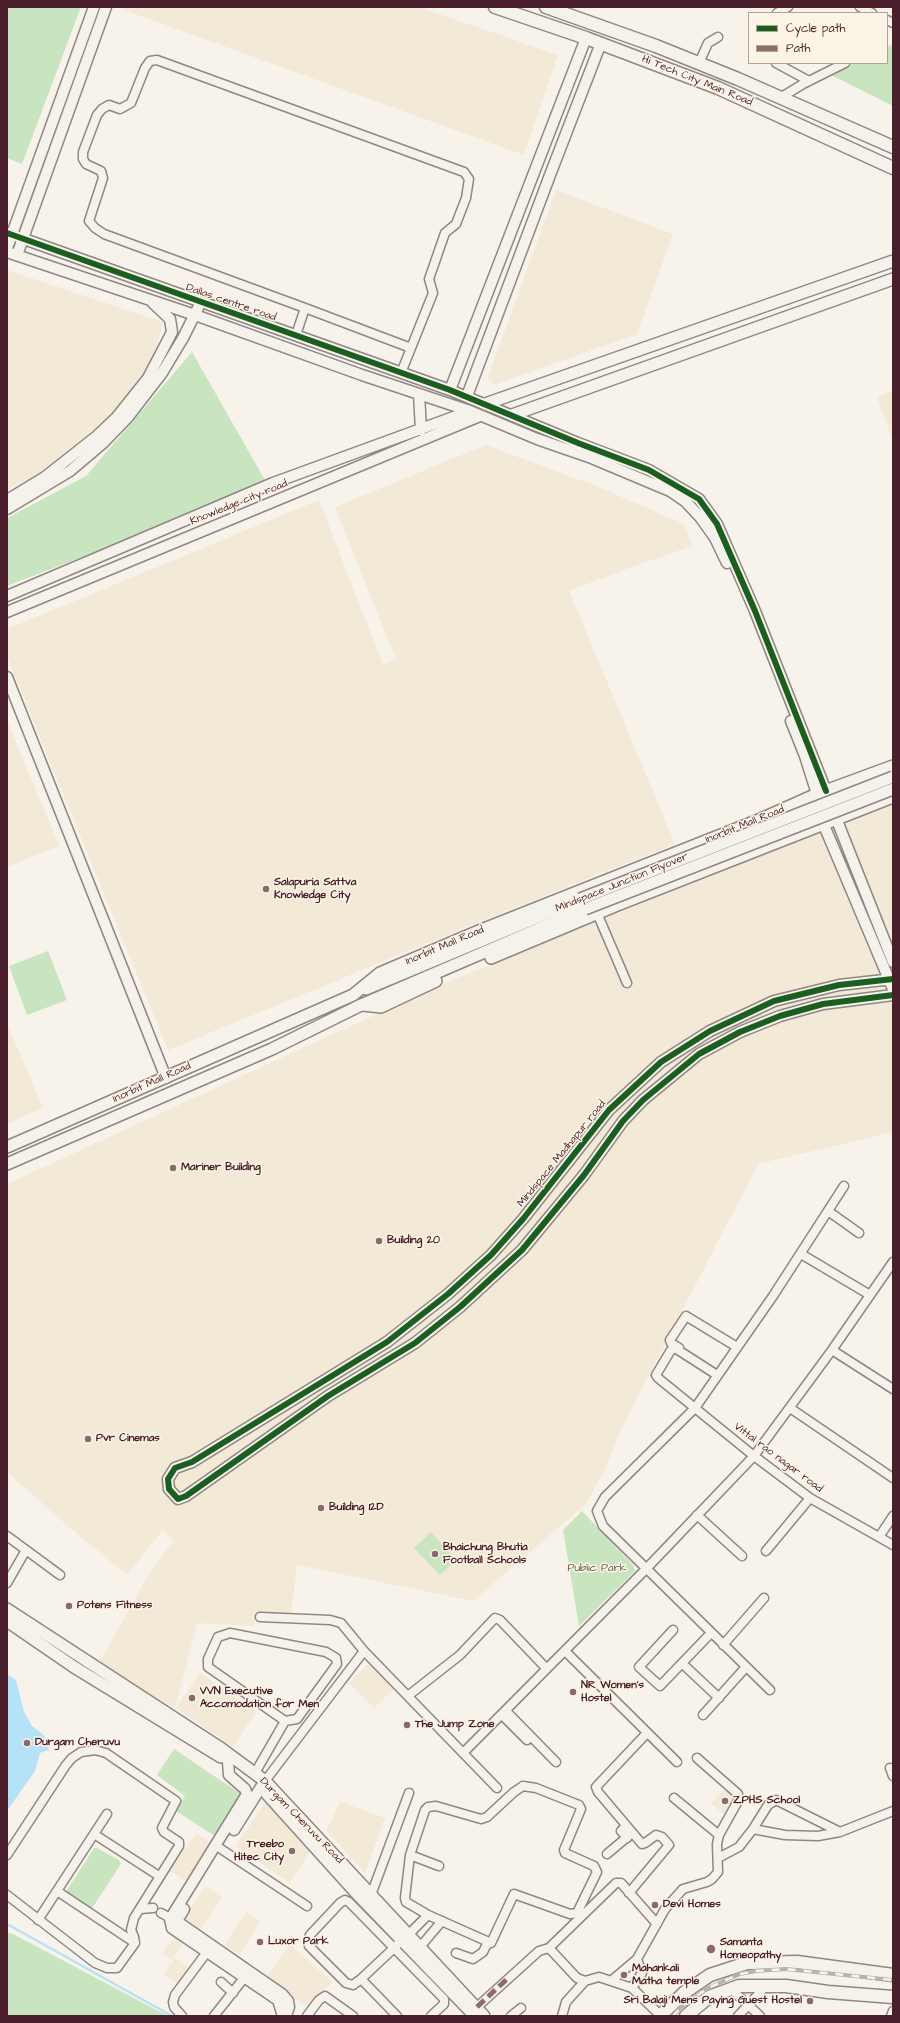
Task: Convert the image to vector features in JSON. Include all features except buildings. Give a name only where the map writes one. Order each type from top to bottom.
[{"type":"main road","name":"Hi Tech City Main Road","points":[[495,7],[601,43],[718,88],[893,168]]},
{"type":"main road","name":"Hi Tech City Main Road","points":[[546,7],[699,63],[893,146]]},
{"type":"main road","points":[[758,105],[765,90]]},
{"type":"main road","points":[[485,404],[893,261]]},
{"type":"main road","points":[[512,415],[893,279]]},
{"type":"main road","points":[[592,367],[597,384]]},
{"type":"main road","name":"Inorbit Mall Road","points":[[7,1148],[353,995],[380,973],[482,930],[652,863],[821,793],[893,766]]},
{"type":"main road","name":"Mindspace Junction Flyover","points":[[353,995],[893,778]]},
{"type":"main road","name":"Mindspace Junction Flyover","points":[[361,1005],[582,904],[893,789]]},
{"type":"main road","points":[[361,1005],[381,1007],[441,978],[597,913],[836,818],[893,797]]},
{"type":"main road","points":[[652,863],[661,888]]},
{"type":"main road","name":"Inorbit Mall Road","points":[[7,1164],[272,1048],[361,1005]]},
{"type":"main road","name":"Durgam Cheruvu Road","points":[[7,1609],[219,1747],[260,1781],[373,1901],[401,1941],[445,1993],[477,2013]]},
{"type":"main road","name":"Durgam Cheruvu Road","points":[[7,1621],[74,1667],[260,1781]]},
{"type":"main road","name":"Durgam Cheruvu Road","points":[[401,1941],[420,1947],[477,2013]]},
{"type":"main road","points":[[660,2016],[685,1992],[710,1975],[747,1964],[797,1962],[893,1975]]},
{"type":"main road","points":[[686,2016],[710,1997],[739,1986],[768,1985],[828,1992],[893,1997]]},
{"type":"street","points":[[7,248],[9,234],[94,7]]},
{"type":"street","points":[[17,255],[106,7]]},
{"type":"street","points":[[779,12],[788,7]]},
{"type":"street","points":[[860,7],[870,12]]},
{"type":"street","points":[[699,63],[708,43],[718,37]]},
{"type":"street","points":[[450,390],[586,38]]},
{"type":"street","points":[[467,396],[601,43]]},
{"type":"street","points":[[401,372],[411,348],[433,293],[429,279],[445,233],[456,224],[466,198],[469,179],[464,172],[157,60],[150,61],[145,68],[131,103],[120,109],[109,105],[102,109],[97,115],[83,152],[83,159],[86,164],[101,171],[103,178],[88,221],[95,228],[104,234],[411,348]]},
{"type":"street","points":[[778,64],[807,80]]},
{"type":"street","points":[[780,98],[832,64]]},
{"type":"street","points":[[807,80],[843,64]]},
{"type":"street","name":"Dallas centre road","points":[[9,234],[467,396],[621,465]]},
{"type":"street","name":"Dallas centre road","points":[[7,252],[195,315],[621,465]]},
{"type":"street","points":[[7,500],[45,477],[97,436],[116,418],[148,378],[172,332],[170,319],[148,300]]},
{"type":"street","points":[[7,508],[70,470],[103,443],[128,417],[162,374],[195,315],[200,302]]},
{"type":"street","points":[[296,335],[305,308]]},
{"type":"street","points":[[419,394],[421,430]]},
{"type":"street","name":"Knowledge city road","points":[[7,596],[273,483],[470,411]]},
{"type":"street","name":"Knowledge city road","points":[[7,612],[480,416]]},
{"type":"street","points":[[621,465],[670,491],[686,502],[700,517],[714,538],[744,602],[798,729],[821,793]]},
{"type":"street","points":[[7,677],[166,1078]]},
{"type":"street","points":[[836,818],[893,962]]},
{"type":"street","points":[[824,823],[880,959],[891,978],[893,989]]},
{"type":"street","points":[[597,913],[627,983]]},
{"type":"street","name":"Mindspace Madhapur road","points":[[328,1396],[186,1496],[178,1499],[169,1489],[168,1479],[175,1468],[192,1462],[321,1383],[387,1342],[418,1319],[488,1258],[548,1189],[609,1110],[661,1062],[710,1031],[774,1001],[839,985],[891,978]]},
{"type":"street","points":[[321,1383],[328,1396],[415,1343],[460,1307],[522,1250],[584,1175],[623,1121],[643,1100],[699,1054],[740,1032],[780,1016],[823,1004],[893,995]]},
{"type":"street","name":"Mindspace Madhapur road","points":[[609,1110],[623,1121]]},
{"type":"street","points":[[770,1690],[645,1570],[603,1526],[597,1511],[605,1497],[695,1408],[801,1254],[844,1186]]},
{"type":"street","points":[[828,1211],[859,1233]]},
{"type":"street","points":[[801,1254],[870,1295]]},
{"type":"street","points":[[463,1753],[698,1516],[754,1456],[832,1350],[893,1262]]},
{"type":"street","points":[[718,1374],[671,1342],[684,1317],[686,1316],[737,1347]]},
{"type":"street","name":"Vittal rao nagar road","points":[[718,1374],[675,1348],[662,1363],[656,1375],[754,1456],[810,1498],[893,1544]]},
{"type":"street","points":[[832,1350],[893,1389]]},
{"type":"street","points":[[790,1408],[893,1478]]},
{"type":"street","points":[[766,1551],[810,1498]]},
{"type":"street","points":[[698,1516],[742,1556]]},
{"type":"street","points":[[879,1537],[893,1516]]},
{"type":"street","points":[[7,1536],[60,1575]]},
{"type":"street","points":[[7,1582],[26,1550]]},
{"type":"street","points":[[723,1645],[764,1598]]},
{"type":"street","points":[[260,1617],[336,1621],[345,1628],[364,1651],[497,1788]]},
{"type":"street","points":[[409,1696],[460,1655],[496,1618],[500,1620],[546,1668]]},
{"type":"street","points":[[673,1630],[639,1667],[658,1686],[711,1633]]},
{"type":"street","points":[[230,1633],[326,1652],[336,1658],[336,1664],[297,1719],[285,1721],[208,1667],[208,1659],[218,1637],[230,1633]]},
{"type":"street","points":[[260,1781],[364,1651]]},
{"type":"street","points":[[565,1651],[647,1734],[677,1762]]},
{"type":"street","points":[[336,1664],[348,1672]]},
{"type":"street","points":[[686,1667],[719,1698]]},
{"type":"street","points":[[703,1715],[746,1667]]},
{"type":"street","points":[[504,1713],[527,1740]]},
{"type":"street","points":[[504,1713],[556,1762]]},
{"type":"street","points":[[174,1921],[180,1915],[222,1849],[260,1781],[285,1721]]},
{"type":"street","points":[[629,1893],[669,1845],[659,1835],[653,1836],[643,1844],[631,1836],[626,1826],[596,1790],[596,1787],[599,1782],[647,1734]]},
{"type":"street","points":[[7,1855],[72,1758],[81,1752],[95,1750],[106,1753],[176,1801],[162,1828],[179,1844],[131,1926],[135,1943],[117,1968],[106,1968],[94,1962],[7,1895]]},
{"type":"street","points":[[611,1981],[637,1959],[665,1909],[678,1893],[712,1879],[718,1872],[717,1844],[719,1835],[739,1796],[697,1758]]},
{"type":"street","points":[[228,1762],[230,1775],[245,1789],[245,1798],[174,1921],[172,1928],[207,1952],[282,1994],[288,2001],[288,2013],[286,2016]]},
{"type":"street","points":[[523,1786],[530,1786],[580,1805],[581,1809],[564,1850],[565,1853],[594,1866],[597,1872],[577,1913],[570,1914],[514,1894],[493,1942],[488,1942],[428,1915],[405,1900],[410,1855],[423,1814],[428,1807],[436,1806],[481,1819],[487,1817],[514,1792],[523,1786]]},
{"type":"street","points":[[373,1901],[409,1793]]},
{"type":"street","points":[[674,1798],[719,1835]]},
{"type":"street","points":[[718,1858],[739,1847],[754,1829],[768,1805],[776,1800],[840,1832]]},
{"type":"street","points":[[754,1829],[802,1836],[818,1836],[840,1832],[893,1812]]},
{"type":"street","points":[[38,1920],[107,1814]]},
{"type":"street","points":[[94,1834],[159,1876]]},
{"type":"street","points":[[608,1856],[631,1836]]},
{"type":"street","points":[[222,1849],[307,1906]]},
{"type":"street","points":[[410,1855],[439,1866]]},
{"type":"street","points":[[477,2013],[539,1951],[549,1948],[614,1884],[620,1883],[657,1924]]},
{"type":"street","points":[[57,1891],[135,1943]]},
{"type":"street","points":[[401,1941],[345,1900],[340,1903],[310,1935],[309,1946],[346,1983],[353,1985],[401,1941],[428,1915]]},
{"type":"street","points":[[161,1913],[247,1974],[278,2000],[283,2016]]},
{"type":"street","points":[[420,1947],[442,1921]]},
{"type":"street","points":[[456,1953],[473,1959],[483,1952],[488,1942]]},
{"type":"street","points":[[549,1948],[573,1974],[585,1981]]},
{"type":"street","points":[[182,2016],[174,2007],[173,2002],[175,1995],[207,1952]]},
{"type":"street","points":[[632,1988],[642,1973],[637,1959]]},
{"type":"street","points":[[214,2016],[247,1974]]},
{"type":"street","points":[[562,2016],[566,2002],[585,1981],[599,1977],[632,1988],[660,2016]]},
{"type":"street","points":[[360,1979],[397,2016]]},
{"type":"street","points":[[220,1982],[232,1993]]},
{"type":"street","points":[[738,2016],[768,1985]]},
{"type":"street","points":[[731,1989],[760,2016]]},
{"type":"street","points":[[431,2016],[444,2004],[445,1993]]},
{"type":"street","points":[[307,2016],[319,2000],[325,1996],[353,2016]]},
{"type":"street","points":[[511,2016],[521,2008]]},
{"type":"street","points":[[891,2016],[893,2011]]},
{"type":"shaded area","points":[[125,7],[419,7],[558,55],[524,155],[124,10]]},
{"type":"shaded area","points":[[556,190],[673,234],[637,334],[496,384],[493,383],[488,377]]},
{"type":"shaded area","points":[[7,270],[163,322],[151,369],[126,402],[83,441],[33,477],[7,490]]},
{"type":"shaded area","points":[[893,391],[893,442],[877,397]]},
{"type":"shaded area","name":"Salapuria Sattva Knowledge City","points":[[486,445],[596,486],[684,524],[692,546],[569,591],[675,844],[486,919],[168,1050],[7,657],[7,629],[319,500],[383,665],[396,659],[335,507]]},
{"type":"shaded area","points":[[7,720],[59,846],[7,867]]},
{"type":"shaded area","points":[[893,802],[893,1132],[758,1164],[623,1425],[604,1471],[586,1504],[473,1601],[297,1565],[291,1615],[257,1612],[254,1626],[197,1623],[175,1709],[99,1663],[146,1579],[173,1541],[163,1530],[127,1575],[69,1527],[7,1472],[7,1184],[433,988]]},
{"type":"shaded area","points":[[7,1023],[43,1108],[7,1124]]},
{"type":"shaded area","points":[[371,1661],[397,1686],[374,1708],[349,1683]]},
{"type":"shaded area","points":[[200,1673],[256,1712],[233,1747],[176,1708]]},
{"type":"shaded area","points":[[727,1787],[738,1798],[723,1814],[711,1803]]},
{"type":"shaded area","points":[[268,1799],[316,1842],[290,1883],[235,1846]]},
{"type":"shaded area","points":[[341,1802],[385,1818],[365,1873],[326,1830]]},
{"type":"shaded area","points":[[196,1833],[216,1846],[191,1884],[170,1871]]},
{"type":"shaded area","points":[[205,1886],[222,1897],[201,1929],[184,1918]]},
{"type":"shaded area","points":[[246,1912],[260,1922],[239,1955],[224,1945]]},
{"type":"shaded area","points":[[175,1937],[184,1941],[172,1960],[162,1953]]},
{"type":"shaded area","points":[[290,1944],[332,1982],[306,2007],[267,1976]]},
{"type":"shaded area","points":[[175,1958],[190,1969],[179,1985],[164,1974]]},
{"type":"green space","points":[[7,7],[81,7],[22,164],[7,158]]},
{"type":"green space","points":[[893,44],[893,106],[831,75],[852,64],[888,64],[888,46]]},
{"type":"green space","points":[[192,352],[265,480],[180,519],[7,586],[7,518],[86,476]]},
{"type":"green space","points":[[48,951],[67,1000],[27,1015],[9,966]]},
{"type":"green space","name":"Public Park","points":[[582,1511],[633,1565],[635,1571],[579,1626],[563,1530]]},
{"type":"green space","name":"Bhaichung Bhutia Football Schools","points":[[431,1532],[456,1560],[440,1575],[414,1548]]},
{"type":"green space","points":[[174,1749],[241,1794],[215,1836],[176,1811],[185,1796],[157,1775]]},
{"type":"green space","points":[[94,1848],[97,1848],[119,1860],[121,1864],[91,1910],[66,1894],[66,1892]]},
{"type":"green space","points":[[7,1932],[13,1934],[168,2016],[7,2016]]},
{"type":"water","name":"Durgam Cheruvu","points":[[7,1674],[16,1680],[24,1712],[32,1726],[44,1735],[49,1750],[40,1753],[35,1771],[7,1811]]},
{"type":"waterway","points":[[7,1924],[172,2016]]},
{"type":"railway","points":[[673,2016],[681,2007],[708,1988],[740,1974],[756,1971],[786,1969],[893,1980]]},
{"type":"marked path","points":[[477,2007],[507,1979]]},
{"type":"cycle path","points":[[7,233],[450,390],[578,443],[649,470],[699,499],[717,524],[755,611],[826,791]]},
{"type":"cycle path","points":[[893,979],[839,985],[774,1001],[710,1031],[661,1062],[609,1110],[523,1219],[491,1255],[448,1294],[387,1342],[192,1462],[175,1468],[168,1479],[169,1489],[178,1499],[186,1496],[328,1396],[415,1343],[460,1307],[522,1250],[584,1175],[623,1121],[643,1100],[699,1054],[740,1032],[780,1016],[823,1004],[893,995]]},
{"type":"place","name":"Salapuria Sattva Knowledge City","points":[[266,889]]},
{"type":"place","name":"Mariner Building","points":[[173,1168]]},
{"type":"place","name":"Building 20","points":[[379,1241]]},
{"type":"place","name":"Pvr Cinemas","points":[[88,1439]]},
{"type":"place","name":"Building 12D","points":[[321,1508]]},
{"type":"place","name":"Bhaichung Bhutia Football Schools","points":[[435,1554]]},
{"type":"place","name":"Potens Fitness","points":[[69,1606]]},
{"type":"place","name":"NR Women's Hostel","points":[[573,1692]]},
{"type":"place","name":"VVN Executive Accomodation for Men","points":[[192,1698]]},
{"type":"place","name":"The Jump Zone","points":[[407,1725]]},
{"type":"place","name":"Durgam Cheruvu","points":[[27,1743]]},
{"type":"place","name":"ZPHS School","points":[[725,1801]]},
{"type":"place","name":"Treebo Hitec City","points":[[292,1851]]},
{"type":"place","name":"Devi Homes","points":[[655,1905]]},
{"type":"place","name":"Luxor Park","points":[[260,1942]]},
{"type":"place","name":"Samanta Homeopathy","points":[[711,1949]]},
{"type":"place","name":"Mahankali Matha temple","points":[[624,1975]]},
{"type":"place","name":"Sri Balaji Mens Paying Guest Hostel","points":[[810,2001]]}]
